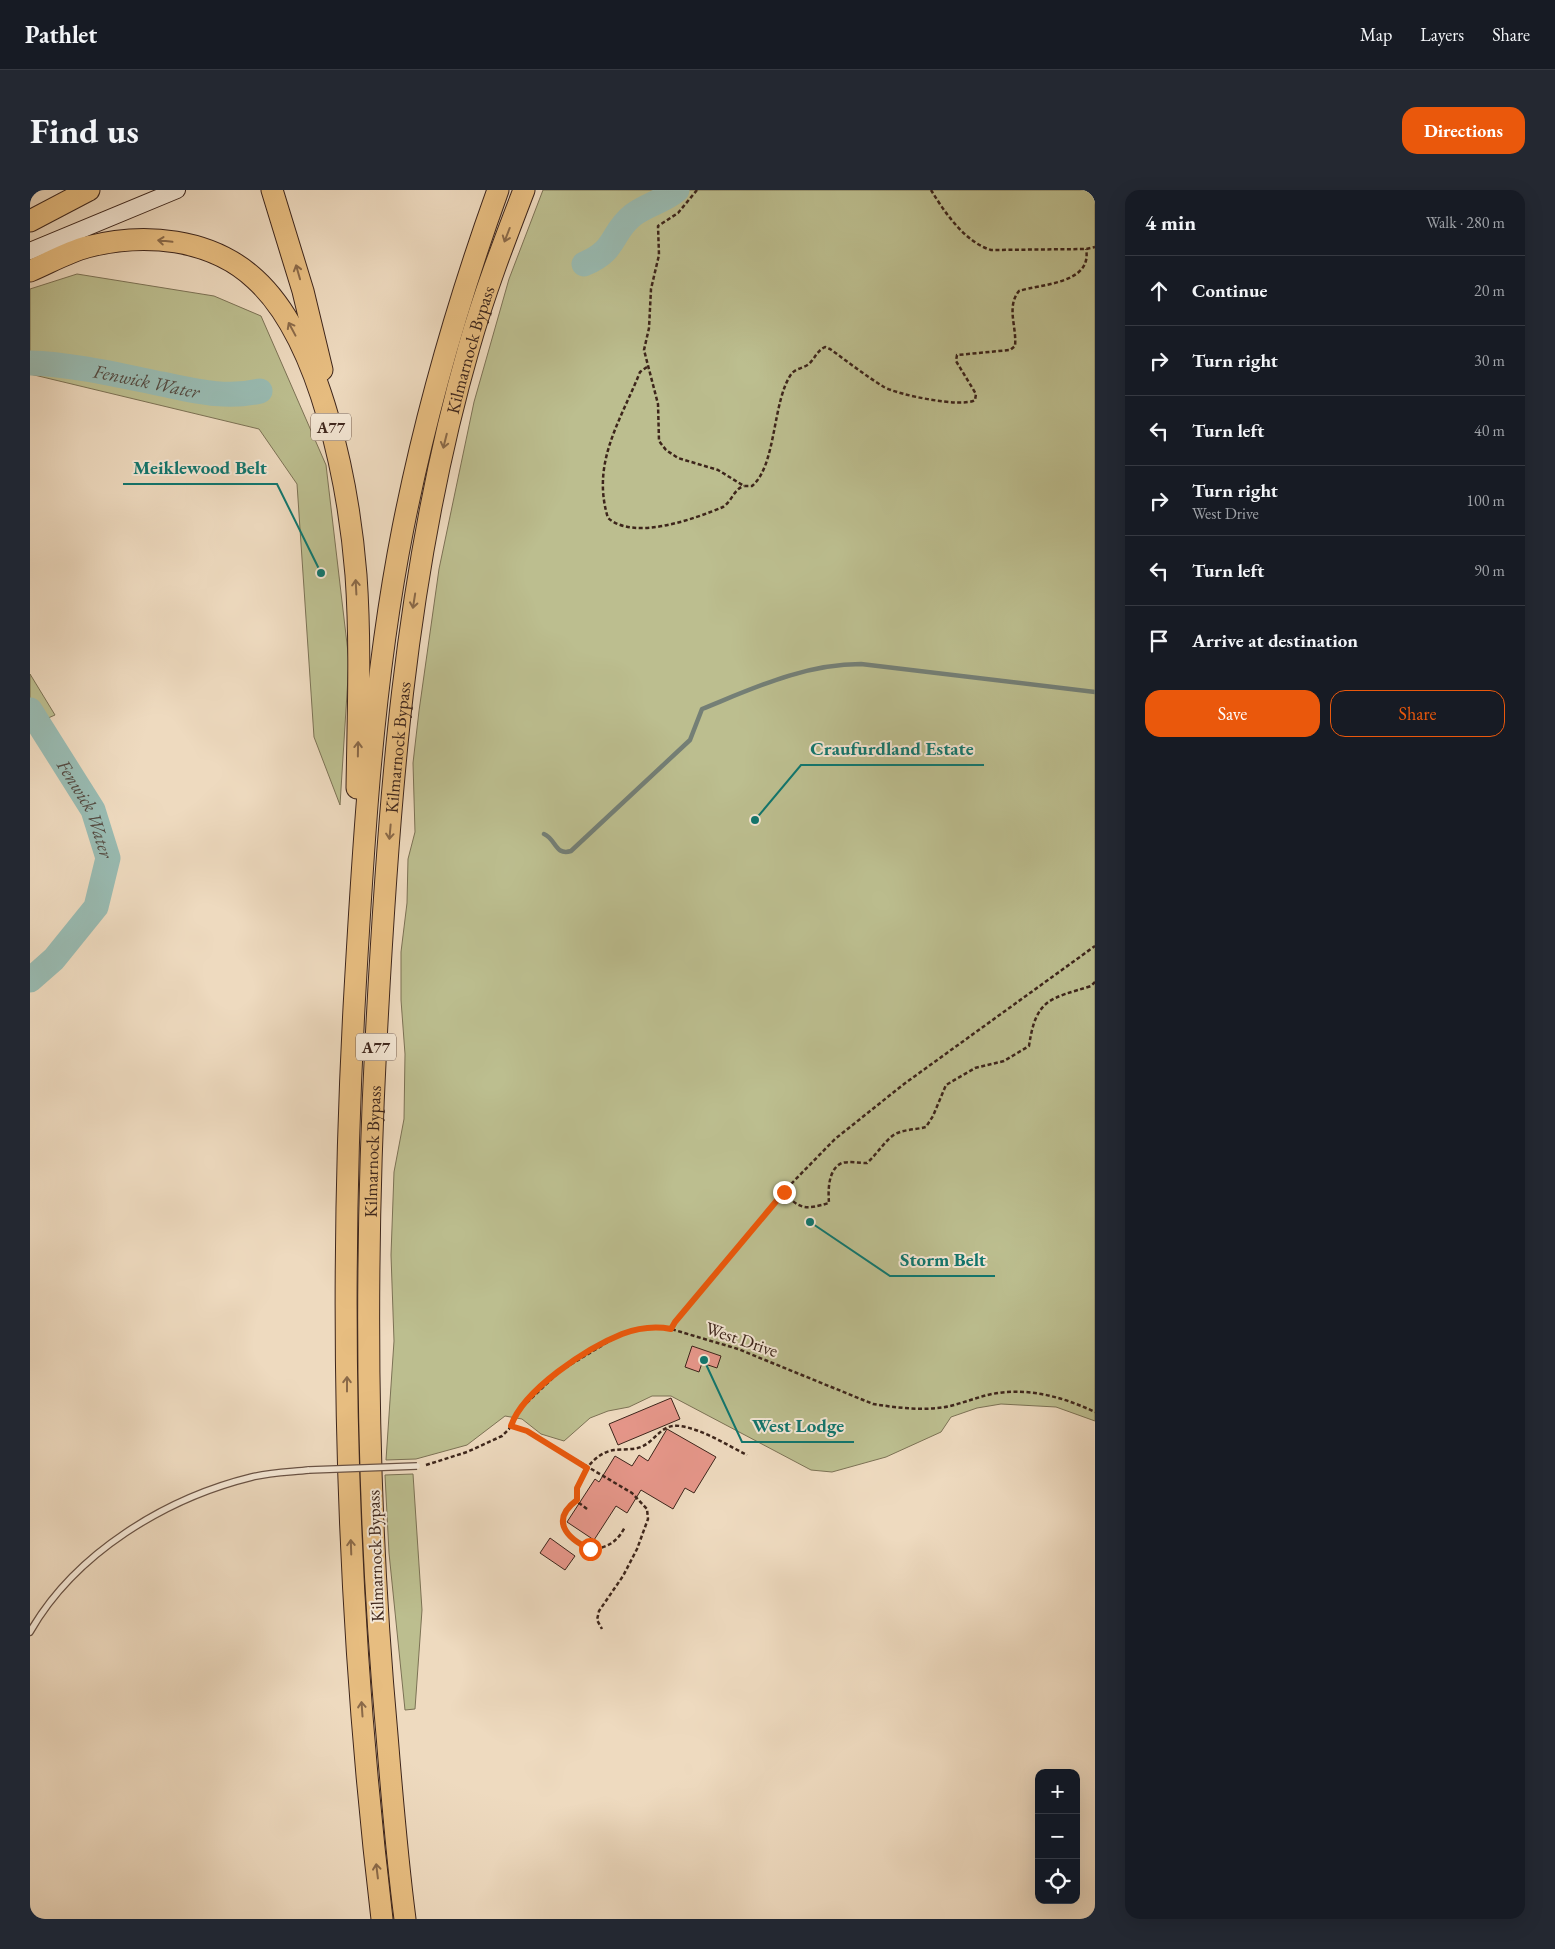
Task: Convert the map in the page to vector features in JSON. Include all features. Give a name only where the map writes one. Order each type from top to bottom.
[{"type":"highway","points":[[30,221],[89,190]]},
{"type":"highway","name":"A77","points":[[272,190],[303,291],[343,477],[356,574],[358,623],[357,789],[366,832]]},
{"type":"highway","name":"Kilmarnock Bypass","points":[[382,1919],[365,1751],[353,1593],[347,1421],[349,1129],[366,832],[381,672],[403,529],[448,337],[498,190]]},
{"type":"highway","name":"Kilmarnock Bypass","points":[[405,1919],[380,1662],[369,1431],[370,1174],[379,970],[402,687],[430,511],[469,348],[524,190]]},
{"type":"highway","name":"A77","points":[[30,271],[86,247],[143,239],[168,240],[224,256],[255,279],[273,298],[290,325],[306,356],[334,439]]},
{"type":"main road","points":[[30,250],[177,190]]},
{"type":"lane","points":[[30,1632],[38,1617],[67,1582],[111,1544],[154,1515],[180,1502],[253,1476],[309,1470],[417,1466]]},
{"type":"path","points":[[698,190],[678,213],[658,226],[659,255],[651,289],[649,328],[644,350],[658,404],[659,441],[666,450],[678,458],[718,470],[744,486]]},
{"type":"path","points":[[931,190],[969,239],[979,246],[991,250],[1086,249],[1095,247]]},
{"type":"path","points":[[647,367],[640,372],[605,453],[602,494],[608,518],[623,528],[662,527],[723,507],[728,504],[736,490],[744,486],[752,486],[759,480],[772,442],[780,403],[793,373],[808,365],[819,350],[825,347],[886,388],[941,401],[970,403],[975,400],[976,394],[956,361],[958,355],[1010,350],[1015,346],[1016,336],[1012,304],[1018,292],[1066,280],[1084,268],[1088,258],[1086,249]]},
{"type":"path","points":[[671,1329],[720,1267],[784,1192],[835,1139],[904,1084],[1095,946]]},
{"type":"path","points":[[784,1192],[793,1203],[803,1207],[828,1203],[828,1186],[834,1170],[843,1163],[867,1163],[884,1148],[892,1136],[901,1132],[926,1127],[933,1116],[946,1085],[975,1068],[1004,1061],[1029,1046],[1039,1009],[1050,1000],[1091,986],[1095,982]]},
{"type":"path","name":"West Drive","points":[[417,1466],[444,1460],[467,1452],[502,1436],[511,1426],[514,1415],[548,1381],[592,1350],[630,1332],[648,1328],[671,1329],[767,1359],[874,1404],[895,1407],[936,1408],[978,1397],[1015,1392],[1046,1394],[1095,1412]]},
{"type":"path","points":[[511,1426],[527,1431],[632,1493],[644,1503],[648,1513],[645,1529],[627,1569],[599,1611],[597,1620],[602,1629]]},
{"type":"path","points":[[625,1527],[620,1537],[607,1547],[598,1550],[581,1545],[564,1529],[565,1511],[577,1500],[577,1488],[587,1468],[597,1456],[606,1452],[641,1447],[651,1441],[662,1429],[672,1426],[681,1426],[698,1432],[747,1455]]},
{"type":"path","points":[[577,1500],[587,1509]]},
{"type":"green space","points":[[543,190],[1095,190],[1095,1421],[1056,1407],[1001,1404],[977,1408],[951,1417],[941,1432],[886,1457],[832,1472],[811,1470],[671,1396],[652,1396],[629,1407],[608,1411],[590,1418],[564,1441],[541,1434],[522,1419],[505,1416],[467,1445],[416,1459],[386,1460],[394,1341],[391,1255],[394,1172],[404,1119],[405,1054],[401,1000],[401,952],[407,903],[408,859],[415,832],[413,763],[419,711],[439,569],[474,402],[509,279]]},
{"type":"green space","points":[[77,274],[214,296],[261,316],[326,465],[349,661],[340,805],[314,737],[297,484],[259,429],[30,374],[30,289]]},
{"type":"green space","points":[[30,674],[55,715],[30,726]]},
{"type":"green space","points":[[413,1474],[422,1610],[415,1709],[405,1710],[389,1553],[385,1475]]},
{"type":"building","points":[[692,1346],[721,1356],[717,1368],[702,1363],[699,1372],[685,1367]]},
{"type":"building","points":[[671,1398],[680,1419],[618,1445],[609,1424]]},
{"type":"building","points":[[667,1429],[716,1457],[694,1493],[685,1488],[673,1509],[641,1490],[627,1513],[616,1506],[594,1540],[567,1522],[595,1479],[599,1482],[615,1456],[632,1466],[639,1455],[648,1461]]},
{"type":"building","points":[[550,1538],[575,1556],[565,1570],[540,1553]]},
{"type":"waterway","name":"Fenwick Water","points":[[584,264],[603,253],[620,228],[633,215],[677,190]]},
{"type":"waterway","name":"Fenwick Water","points":[[30,363],[79,368],[211,393],[236,394],[260,391]]},
{"type":"waterway","points":[[544,834],[562,851],[571,851],[690,740],[702,709],[799,673],[819,668],[861,664],[1095,692]]},
{"type":"waterway","name":"Fenwick Water","points":[[30,710],[93,810],[108,858],[96,907],[54,959],[30,980]]},
{"type":"place","name":"Meiklewood Belt","points":[[321,573]]},
{"type":"place","name":"Craufurdland Estate","points":[[755,820]]},
{"type":"place","name":"Storm Belt","points":[[810,1222]]},
{"type":"place","name":"West Lodge","points":[[704,1360]]},
{"type":"route","points":[[590,1549],[581,1545],[570,1536],[564,1529],[563,1522],[565,1511],[570,1504],[577,1500],[577,1488],[587,1468],[540,1438],[511,1426],[514,1415],[560,1371],[608,1341],[621,1334],[639,1329],[657,1327],[671,1329],[720,1267],[784,1192]]}]
